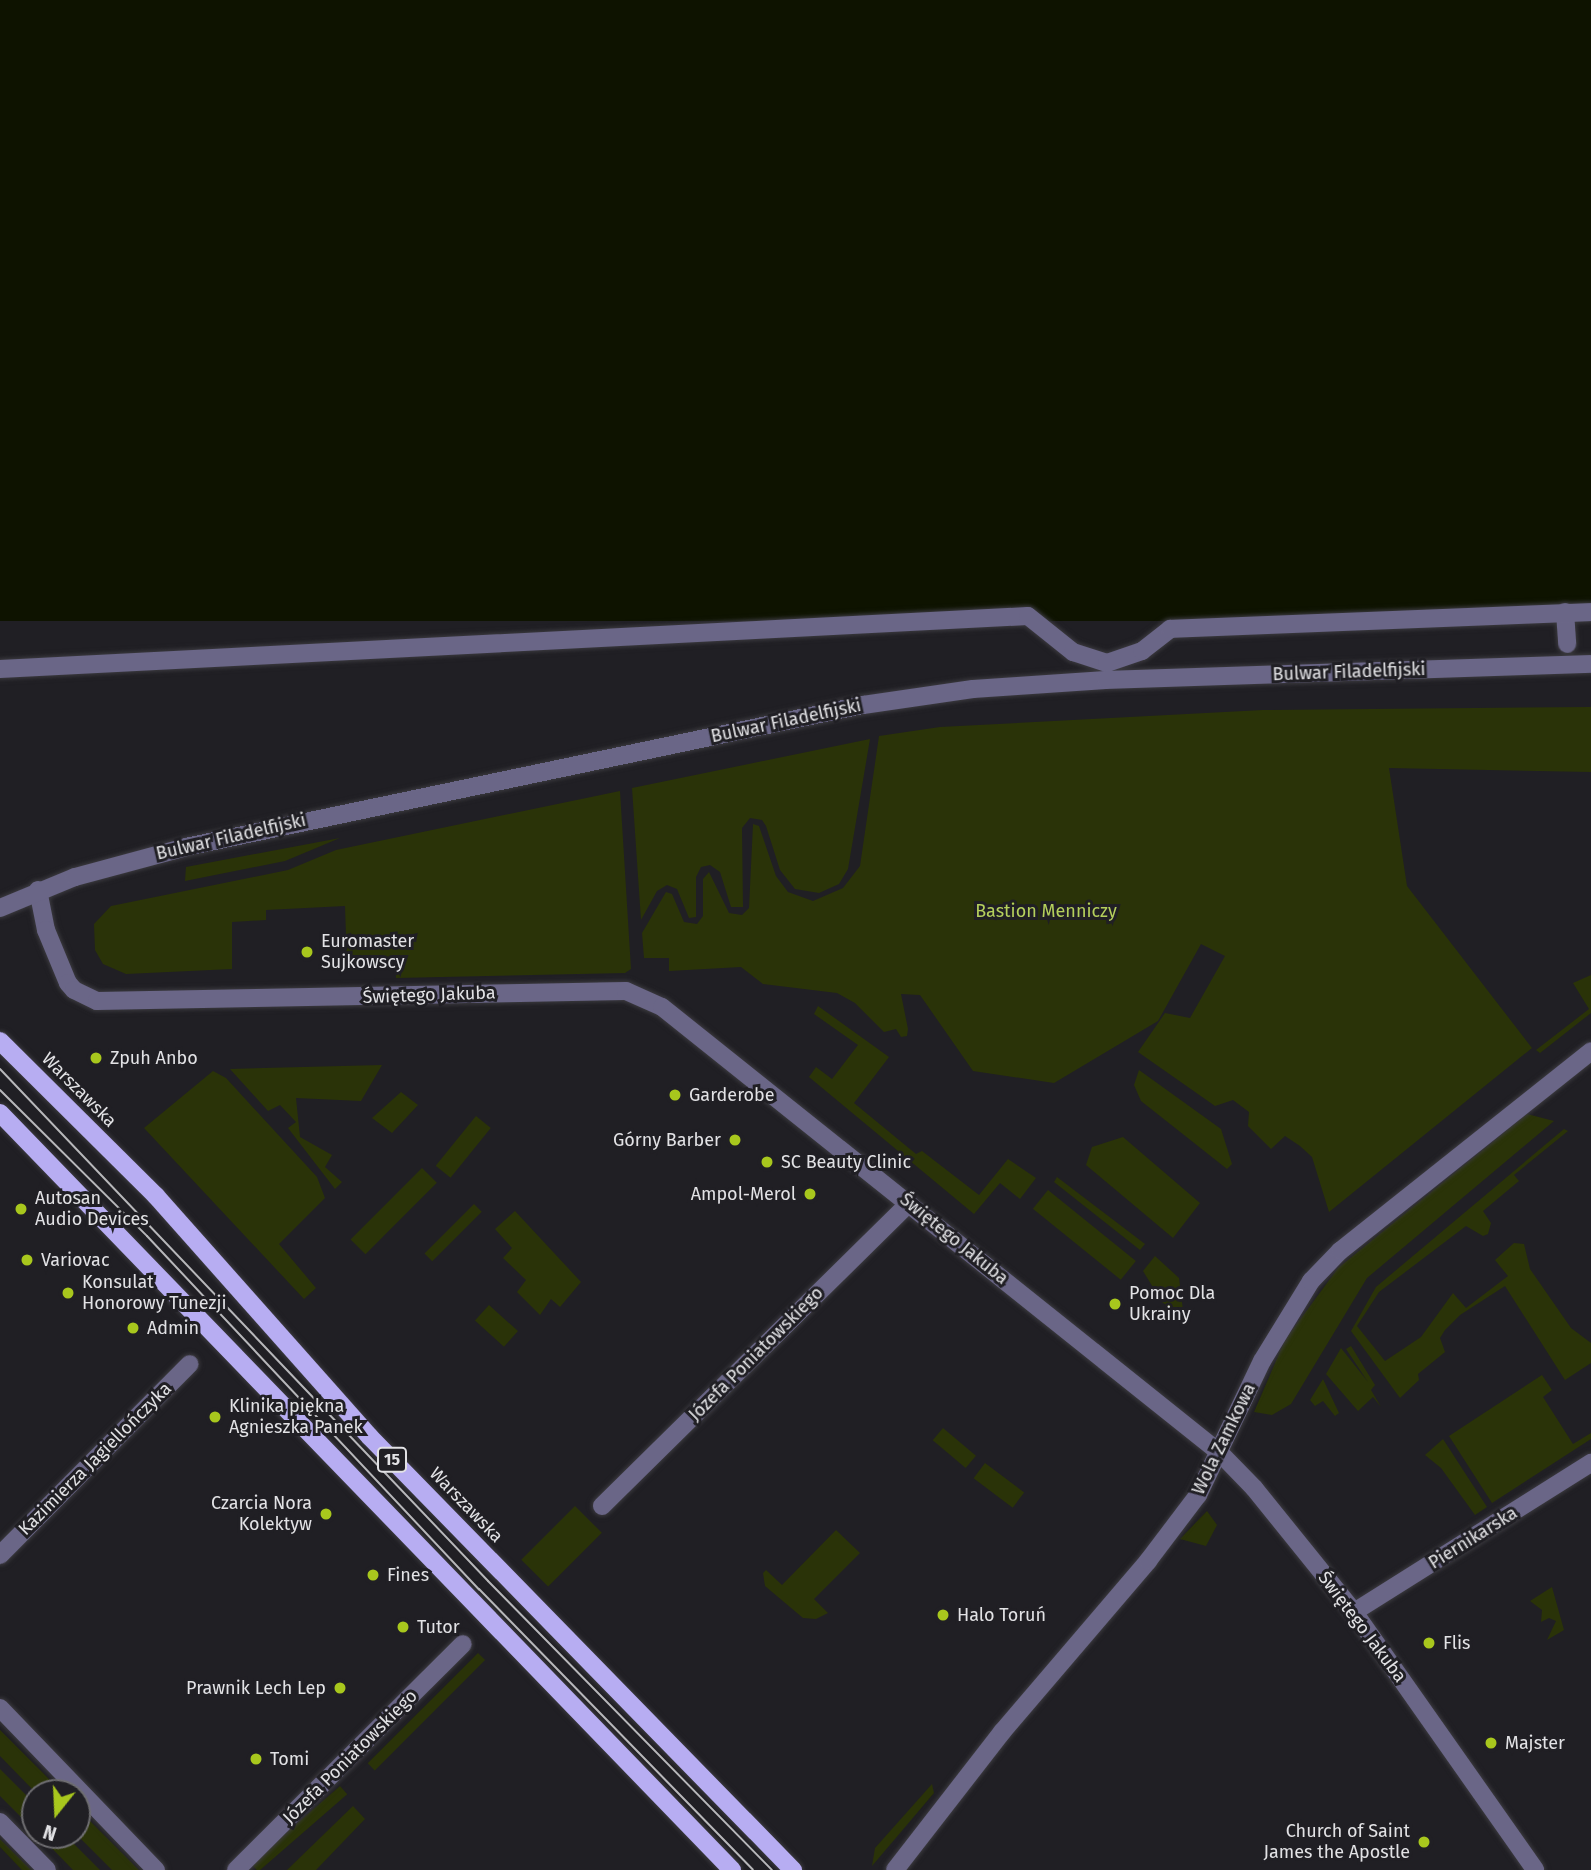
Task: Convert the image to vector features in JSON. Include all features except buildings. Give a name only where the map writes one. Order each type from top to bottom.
[{"type":"main road","name":"Warszawska","points":[[0,1041],[156,1196],[369,1436],[793,1870]]},
{"type":"main road","name":"15","points":[[0,1113],[732,1870]]},
{"type":"street","points":[[1565,612],[1567,644]]},
{"type":"street","points":[[0,669],[1028,616],[1073,652],[1107,663],[1142,651],[1170,629],[1591,612]]},
{"type":"street","name":"Bulwar Filadelfijski","points":[[0,908],[38,890],[198,844],[863,705],[973,689],[1105,680],[1591,664]]},
{"type":"street","name":"Świętego Jakuba","points":[[38,890],[46,930],[68,983],[74,990],[97,1000],[596,990],[638,994],[691,1027],[1220,1453],[1254,1488],[1354,1612],[1535,1870]]},
{"type":"street","name":"Wola Zamkowa","points":[[895,1870],[1002,1732],[1148,1561],[1198,1495],[1274,1339],[1311,1281],[1340,1251],[1591,1051]]},
{"type":"street","name":"Józefa Poniatowskiego","points":[[601,1506],[909,1203]]},
{"type":"street","name":"Kazimierza Jagiellończyka","points":[[0,1555],[190,1364]]},
{"type":"street","name":"Piernikarska","points":[[1354,1612],[1591,1463]]},
{"type":"street","name":"Józefa Poniatowskiego","points":[[236,1870],[463,1644]]},
{"type":"street","points":[[0,1708],[156,1870]]},
{"type":"street","points":[[0,1822],[47,1870]]},
{"type":"green space","name":"Bastion Menniczy","points":[[1591,707],[1591,772],[1389,768],[1407,886],[1532,1048],[1329,1212],[1312,1157],[1300,1146],[1285,1136],[1271,1149],[1248,1126],[1249,1112],[1233,1100],[1215,1106],[1138,1052],[1165,1013],[1190,1018],[1225,956],[1201,944],[1158,1021],[1054,1083],[973,1071],[920,995],[901,994],[908,1029],[907,1036],[901,1037],[896,1029],[884,1032],[855,1003],[837,993],[763,984],[741,967],[669,971],[669,958],[644,958],[642,933],[666,892],[672,894],[684,922],[697,924],[703,916],[703,879],[709,872],[729,913],[742,915],[749,908],[753,824],[759,826],[776,876],[788,892],[813,901],[843,888],[860,866],[879,736],[940,727],[1263,710]]},
{"type":"green space","points":[[870,739],[848,869],[839,884],[819,893],[795,889],[780,870],[766,826],[762,820],[750,818],[742,828],[743,907],[731,907],[720,872],[710,865],[701,867],[696,877],[696,917],[689,918],[677,889],[667,885],[657,891],[641,920],[632,788]]},
{"type":"green space","points":[[620,791],[631,969],[625,973],[396,978],[395,965],[347,965],[345,906],[266,910],[266,920],[232,922],[232,969],[126,974],[103,964],[95,950],[94,924],[111,906],[288,870],[336,850]]},
{"type":"green space","points":[[340,838],[285,861],[185,881],[186,867]]},
{"type":"green space","points":[[1591,975],[1591,1013],[1540,1053],[1536,1050],[1589,1009],[1573,983]]},
{"type":"green space","points":[[818,1006],[889,1057],[854,1103],[916,1154],[922,1151],[979,1195],[1008,1159],[1036,1178],[1020,1199],[1000,1183],[974,1214],[809,1077],[816,1067],[832,1079],[858,1045],[814,1014]]},
{"type":"green space","points":[[382,1065],[361,1101],[296,1098],[300,1137],[332,1155],[325,1167],[342,1182],[335,1189],[288,1128],[296,1122],[280,1105],[268,1111],[230,1069]]},
{"type":"green space","points":[[1139,1070],[1221,1129],[1232,1164],[1227,1169],[1141,1101],[1134,1085]]},
{"type":"green space","points":[[213,1071],[226,1078],[317,1177],[325,1198],[279,1244],[316,1288],[304,1299],[144,1128]]},
{"type":"green space","points":[[401,1092],[418,1105],[392,1133],[372,1118]]},
{"type":"green space","points":[[1527,1114],[1554,1121],[1367,1278],[1291,1404],[1272,1415],[1254,1412],[1285,1340],[1338,1268]]},
{"type":"green space","points":[[476,1116],[491,1128],[450,1178],[436,1166]]},
{"type":"green space","points":[[1564,1129],[1568,1131],[1514,1175],[1519,1181],[1483,1211],[1491,1223],[1488,1234],[1483,1236],[1466,1226],[1379,1292],[1357,1326],[1385,1361],[1421,1337],[1453,1293],[1466,1308],[1508,1276],[1495,1260],[1514,1243],[1524,1244],[1530,1269],[1571,1328],[1591,1343],[1591,1363],[1565,1380],[1505,1286],[1460,1315],[1445,1330],[1440,1338],[1445,1352],[1418,1374],[1419,1380],[1400,1398],[1351,1331],[1376,1287]]},
{"type":"green space","points":[[1123,1137],[1200,1203],[1173,1238],[1086,1165],[1092,1147]]},
{"type":"green space","points":[[422,1168],[437,1183],[365,1254],[351,1239]]},
{"type":"green space","points":[[1057,1177],[1145,1244],[1140,1250],[1054,1182]]},
{"type":"green space","points":[[1048,1190],[1136,1261],[1121,1280],[1033,1209]]},
{"type":"green space","points":[[474,1204],[482,1212],[432,1261],[425,1253]]},
{"type":"green space","points":[[515,1211],[581,1282],[560,1307],[551,1299],[540,1315],[517,1292],[526,1280],[503,1258],[512,1248],[495,1229]]},
{"type":"green space","points":[[1155,1256],[1179,1278],[1184,1319],[1162,1302],[1143,1271]]},
{"type":"green space","points":[[489,1305],[518,1331],[504,1347],[475,1321]]},
{"type":"green space","points":[[1351,1346],[1375,1385],[1371,1390],[1381,1407],[1373,1397],[1358,1411],[1326,1374],[1341,1348],[1368,1382],[1346,1349]]},
{"type":"green space","points":[[1542,1375],[1552,1390],[1543,1397],[1573,1444],[1591,1433],[1591,1439],[1492,1503],[1449,1436]]},
{"type":"green space","points":[[1323,1379],[1339,1413],[1335,1416],[1323,1401],[1315,1406],[1310,1400]]},
{"type":"green space","points":[[943,1428],[976,1456],[966,1468],[933,1440]]},
{"type":"green space","points":[[1443,1439],[1487,1507],[1475,1515],[1441,1468],[1425,1455]]},
{"type":"green space","points":[[985,1463],[1024,1492],[1013,1508],[974,1478]]},
{"type":"green space","points":[[575,1506],[602,1533],[548,1587],[521,1560]]},
{"type":"green space","points":[[1207,1511],[1217,1525],[1206,1546],[1180,1539]]},
{"type":"green space","points":[[836,1530],[860,1553],[814,1599],[828,1613],[816,1619],[803,1618],[765,1586],[763,1573],[766,1570],[782,1585]]},
{"type":"green space","points":[[1552,1587],[1564,1630],[1547,1640],[1556,1621],[1549,1618],[1541,1622],[1542,1610],[1530,1601]]},
{"type":"green space","points":[[478,1653],[485,1660],[375,1770],[368,1763]]},
{"type":"green space","points":[[0,1730],[49,1779],[22,1779],[0,1756]]},
{"type":"green space","points":[[0,1769],[21,1790],[21,1817],[0,1796]]},
{"type":"green space","points":[[932,1784],[934,1793],[872,1866],[875,1848]]},
{"type":"green space","points":[[340,1786],[347,1794],[260,1870],[251,1863]]},
{"type":"green space","points":[[353,1806],[365,1819],[316,1870],[287,1870]]},
{"type":"green space","points":[[91,1822],[139,1870],[112,1870],[91,1849]]},
{"type":"green space","points":[[0,1839],[31,1870],[22,1870],[0,1847]]},
{"type":"green space","points":[[53,1849],[79,1849],[100,1870],[73,1870]]},
{"type":"shaded area","points":[[0,0],[1591,0],[1591,621],[0,621]]},
{"type":"tram line","points":[[0,1069],[488,1581],[772,1870]]},
{"type":"tram line","points":[[0,1090],[147,1236],[479,1589],[753,1870]]},
{"type":"place","name":"Euromaster Sujkowscy","points":[[307,952]]},
{"type":"place","name":"Zpuh Anbo","points":[[96,1058]]},
{"type":"place","name":"Garderobe","points":[[675,1095]]},
{"type":"place","name":"Górny Barber","points":[[735,1140]]},
{"type":"place","name":"SC Beauty Clinic","points":[[767,1162]]},
{"type":"place","name":"Ampol-Merol","points":[[810,1194]]},
{"type":"place","name":"Autosan Audio Devices","points":[[21,1209]]},
{"type":"place","name":"Variovac","points":[[27,1260]]},
{"type":"place","name":"Konsulat Honorowy Tunezji","points":[[68,1293]]},
{"type":"place","name":"Pomoc Dla Ukrainy","points":[[1115,1304]]},
{"type":"place","name":"Admin","points":[[133,1328]]},
{"type":"place","name":"Klinika piękna Agnieszka Panek","points":[[215,1417]]},
{"type":"place","name":"Czarcia Nora Kolektyw","points":[[326,1514]]},
{"type":"place","name":"Fines","points":[[373,1575]]},
{"type":"place","name":"Halo Toruń","points":[[943,1615]]},
{"type":"place","name":"Tutor","points":[[403,1627]]},
{"type":"place","name":"Flis","points":[[1429,1643]]},
{"type":"place","name":"Prawnik Lech Lep","points":[[340,1688]]},
{"type":"place","name":"Majster","points":[[1491,1743]]},
{"type":"place","name":"Tomi","points":[[256,1759]]},
{"type":"place","name":"Church of Saint James the Apostle","points":[[1424,1842]]}]
